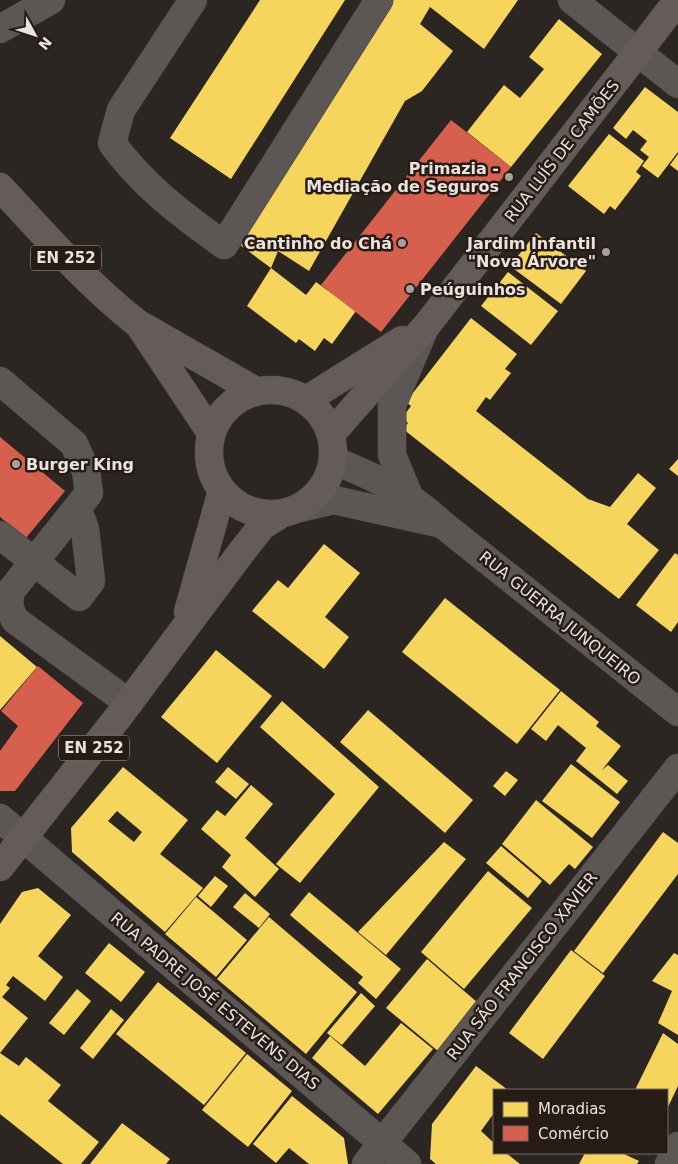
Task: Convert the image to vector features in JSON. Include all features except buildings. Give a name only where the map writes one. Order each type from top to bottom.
[{"type":"main road","name":"RUA LUÍS DE CAMÕES","points":[[332,447],[678,0]]},
{"type":"main road","name":"EN 252","points":[[0,187],[90,283],[137,323],[256,391]]},
{"type":"main road","name":"EN 252","points":[[137,323],[211,433]]},
{"type":"main road","points":[[306,400],[426,325]]},
{"type":"main road","points":[[290,511],[264,515],[248,511],[222,491],[209,463],[211,433],[222,414],[237,399],[256,391],[274,389],[290,392],[306,400],[322,415],[332,447]]},
{"type":"main road","name":"EN 252","points":[[0,868],[262,526],[316,495],[328,479],[332,447]]},
{"type":"main road","name":"EN 252","points":[[184,626],[222,491]]},
{"type":"street","points":[[0,29],[51,0]]},
{"type":"street","points":[[193,0],[121,110],[112,143],[128,165],[172,208],[224,245],[379,0]]},
{"type":"street","points":[[572,0],[678,84]]},
{"type":"street","points":[[409,496],[392,455],[392,404],[426,325]]},
{"type":"street","points":[[0,381],[74,444],[86,471],[89,493],[10,592],[10,607],[15,620],[129,702]]},
{"type":"street","name":"RUA GUERRA JUNQUEIRO","points":[[332,447],[419,503],[442,524],[678,712]]},
{"type":"street","points":[[290,511],[334,500],[442,524]]},
{"type":"street","points":[[0,535],[79,597],[91,581],[84,528],[77,508]]},
{"type":"street","name":"RUA SÃO FRANCISCO XAVIER","points":[[374,1154],[678,768]]},
{"type":"street","name":"RUA PADRE JOSÉ ESTEVENS DIAS","points":[[0,818],[374,1154],[407,1164]]},
{"type":"street","points":[[669,1164],[678,1146]]},
{"type":"place","name":"Primazia - Mediação de Seguros","points":[[509,177]]},
{"type":"place","name":"Cantinho do Chá","points":[[402,243]]},
{"type":"place","name":"Jardim Infantil \"Nova Árvore\"","points":[[606,252]]},
{"type":"place","name":"Peúguinhos","points":[[410,289]]},
{"type":"place","name":"Burger King","points":[[16,464]]}]
